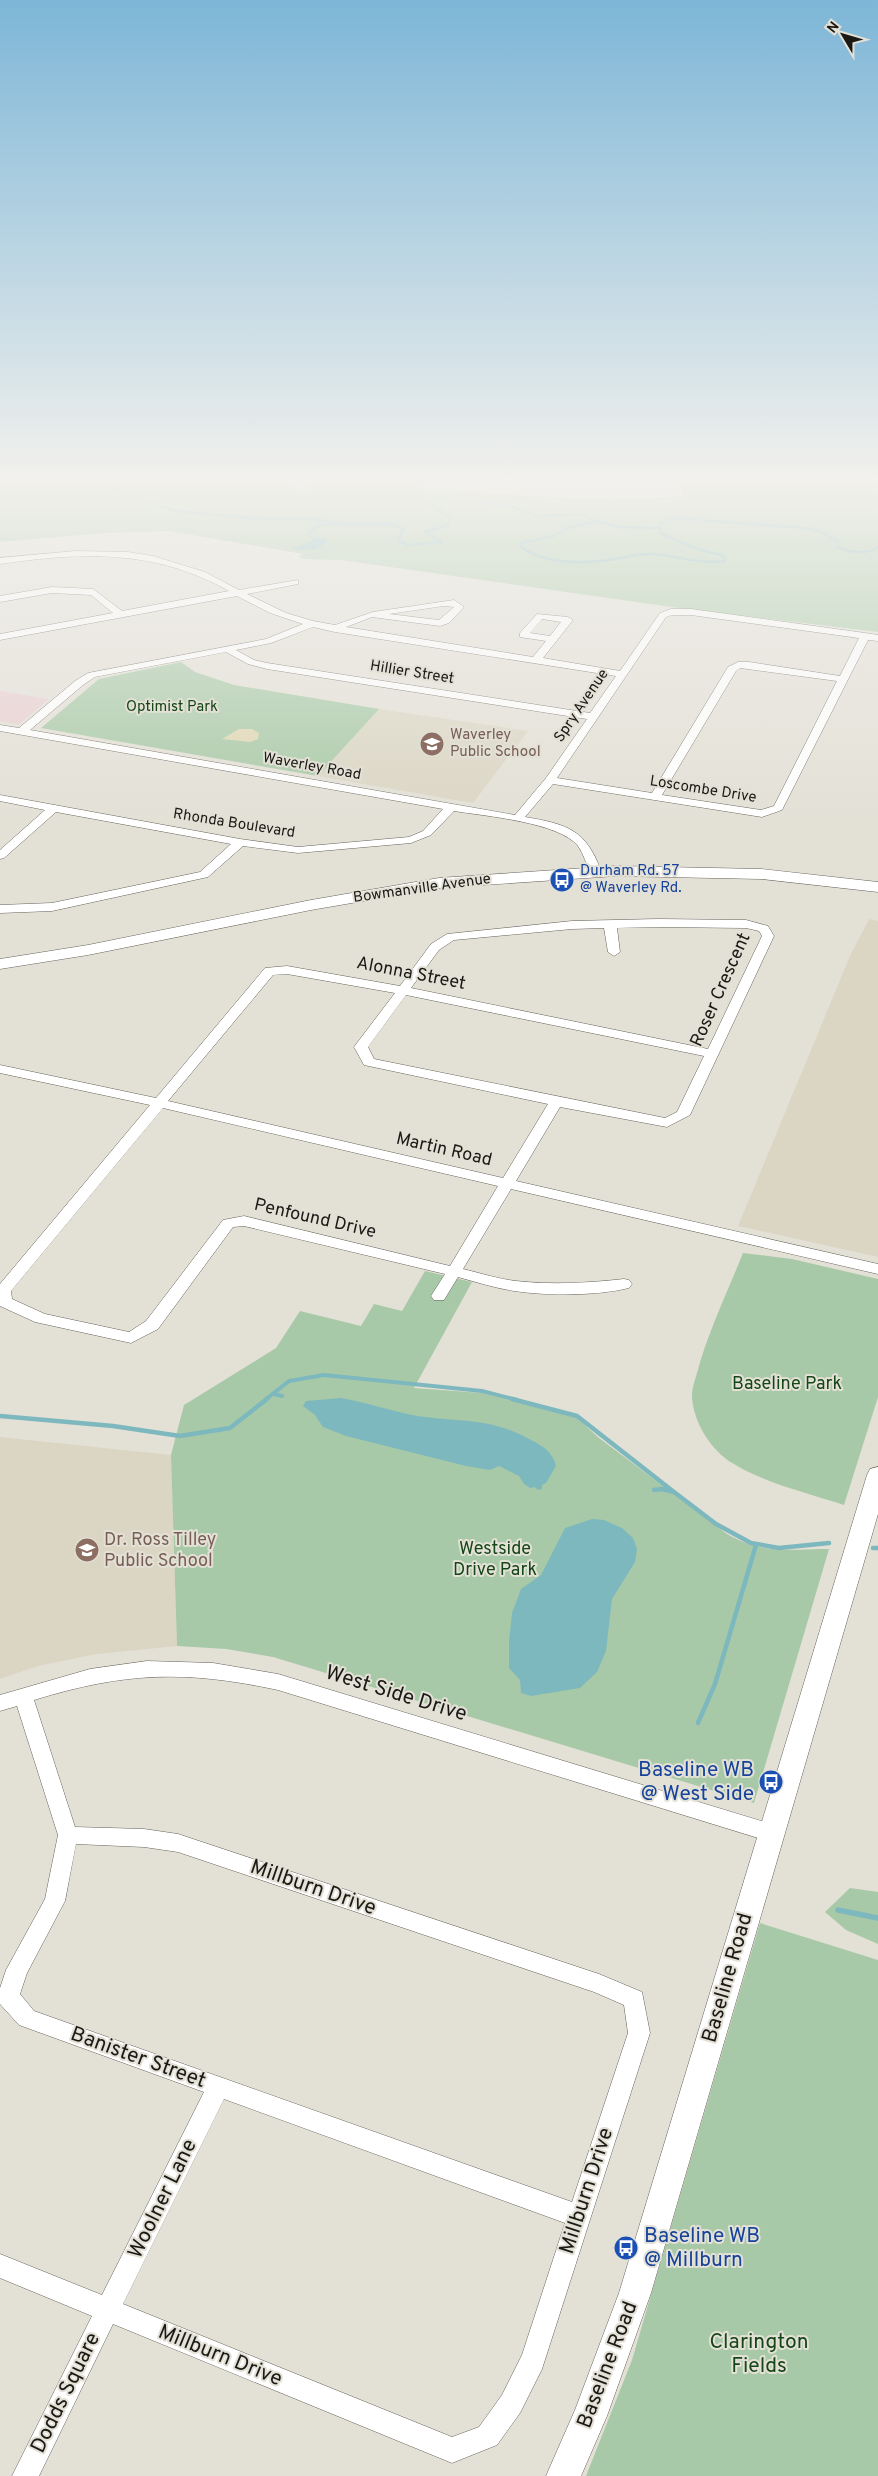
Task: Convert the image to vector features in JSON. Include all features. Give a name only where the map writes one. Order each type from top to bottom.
[{"type":"main road","name":"Bowmanville Avenue","points":[[0,964],[88,950],[311,905],[439,883],[595,871],[761,874],[878,887]]},
{"type":"main road","name":"Baseline Road","points":[[563,2476],[590,2416],[635,2293],[878,1475]]},
{"type":"street","points":[[0,599],[20,596]]},
{"type":"street","points":[[97,596],[122,616]]},
{"type":"street","points":[[0,637],[233,596]]},
{"type":"street","points":[[244,596],[272,610],[312,624],[335,629],[622,674]]},
{"type":"street","points":[[335,629],[343,624],[374,616],[444,603],[454,603],[459,606],[446,621],[440,624],[374,616]]},
{"type":"street","name":"Spry Avenue","points":[[518,818],[550,780],[663,615],[671,612],[691,612],[878,638]]},
{"type":"street","points":[[21,732],[79,683],[92,675],[268,641],[312,624]]},
{"type":"street","name":"Loscombe Drive","points":[[550,780],[762,814],[778,808],[865,636]]},
{"type":"street","points":[[536,660],[552,640]]},
{"type":"street","name":"Hillier Street","points":[[228,649],[251,662],[267,666],[594,717]]},
{"type":"street","points":[[655,797],[732,669],[738,665],[843,679]]},
{"type":"street","name":"Waverley Road","points":[[0,728],[452,806],[553,826],[570,833],[586,845],[595,871]]},
{"type":"street","name":"Rhonda Boulevard","points":[[0,798],[240,842],[298,850],[393,844],[411,840],[427,832],[452,806]]},
{"type":"street","points":[[0,856],[54,808]]},
{"type":"street","points":[[0,908],[52,907],[109,888],[204,875],[240,842]]},
{"type":"street","name":"Roser Crescent","points":[[746,924],[764,928],[768,936],[684,1115],[666,1123],[556,1102],[369,1062],[361,1047],[434,947],[451,937],[572,925],[610,925],[746,924]]},
{"type":"street","points":[[610,925],[614,952]]},
{"type":"street","name":"Alonna Street","points":[[161,1103],[269,971],[287,970],[401,990],[712,1054]]},
{"type":"street","name":"Martin Road","points":[[0,1069],[161,1103],[878,1270]]},
{"type":"street","points":[[439,1296],[505,1183],[556,1102]]},
{"type":"street","name":"Penfound Drive","points":[[161,1103],[3,1290],[4,1302],[41,1318],[131,1338],[152,1325],[228,1223],[244,1221],[453,1271]]},
{"type":"street","points":[[453,1271],[514,1286],[548,1289],[624,1284]]},
{"type":"street","name":"West Side Drive","points":[[0,1703],[104,1674],[176,1668],[230,1672],[287,1685],[771,1833]]},
{"type":"street","name":"Banister Street","points":[[23,1696],[68,1835],[55,1901],[17,1970],[8,1997],[27,2018],[578,2216]]},
{"type":"street","name":"Millburn Drive","points":[[0,2266],[452,2450],[488,2436],[511,2404],[533,2360],[639,2032],[634,1999],[599,1984],[178,1843],[144,1838],[68,1835]]},
{"type":"street","name":"Woolner Lane","points":[[107,2311],[218,2087]]},
{"type":"street","name":"Dodds Square","points":[[25,2476],[107,2311]]},
{"type":"shaded area","points":[[0,691],[49,699],[18,725],[0,721]]},
{"type":"shaded area","name":"Waverley Public School","points":[[379,709],[528,731],[473,803],[318,776]]},
{"type":"shaded area","points":[[869,919],[878,921],[878,1257],[738,1226],[850,956]]},
{"type":"shaded area","name":"Dr. Ross Tilley Public School","points":[[0,1437],[171,1455],[177,1646],[97,1654],[38,1666],[0,1679]]},
{"type":"green space","points":[[591,596],[878,596],[878,632]]},
{"type":"green space","name":"Optimist Park","points":[[181,662],[195,672],[234,685],[379,709],[318,776],[41,728],[99,679]]},
{"type":"green space","name":"Baseline Park","points":[[743,1253],[792,1259],[878,1279],[878,1397],[844,1505],[774,1483],[734,1464],[718,1452],[700,1426],[693,1406],[692,1390],[712,1328]]},
{"type":"green space","name":"Westside Drive Park","points":[[425,1271],[472,1282],[414,1388],[482,1393],[577,1418],[599,1438],[727,1534],[740,1541],[765,1548],[789,1550],[829,1549],[754,1803],[273,1657],[226,1649],[177,1646],[171,1455],[184,1405],[276,1348],[300,1311],[361,1326],[374,1304],[402,1311]]},
{"type":"green space","points":[[850,1888],[878,1892],[878,1944],[846,1930],[825,1912]]},
{"type":"green space","name":"Clarington Fields","points":[[760,1923],[878,1960],[878,2476],[586,2476],[632,2360]]},
{"type":"sand","points":[[239,729],[252,729],[259,733],[258,739],[250,742],[222,739]]},
{"type":"water","points":[[341,1398],[412,1415],[501,1427],[515,1432],[543,1447],[553,1457],[556,1466],[546,1483],[542,1485],[542,1489],[538,1490],[535,1487],[530,1488],[524,1484],[519,1476],[499,1466],[490,1470],[466,1466],[346,1436],[323,1427],[315,1415],[303,1406],[306,1401]]},
{"type":"water","points":[[592,1519],[604,1520],[622,1528],[633,1538],[637,1549],[635,1562],[612,1599],[606,1651],[597,1672],[580,1688],[531,1696],[521,1693],[520,1680],[509,1668],[509,1641],[512,1613],[521,1589],[541,1575],[565,1528]]},
{"type":"waterway","points":[[265,1400],[289,1381],[324,1375],[482,1391],[517,1400]]},
{"type":"waterway","points":[[274,1394],[282,1396]]},
{"type":"waterway","points":[[0,1416],[113,1426],[180,1436],[230,1428],[267,1399]]},
{"type":"waterway","points":[[512,1399],[577,1416],[674,1492]]},
{"type":"waterway","points":[[654,1490],[662,1489],[674,1492]]},
{"type":"waterway","points":[[674,1492],[716,1524],[751,1543],[779,1548],[829,1543]]},
{"type":"waterway","points":[[698,1723],[715,1684],[756,1545]]},
{"type":"waterway","points":[[873,1548],[878,1548]]},
{"type":"waterway","points":[[838,1910],[878,1918]]},
{"type":"place","name":"Waverley Public School","points":[[432,744]]},
{"type":"place","name":"Durham Rd. 57 @ Waverley Rd.","points":[[562,880]]},
{"type":"place","name":"Dr. Ross Tilley Public School","points":[[87,1550]]},
{"type":"place","name":"Baseline WB @ West Side","points":[[771,1782]]},
{"type":"place","name":"Baseline WB @ Millburn","points":[[626,2248]]}]
